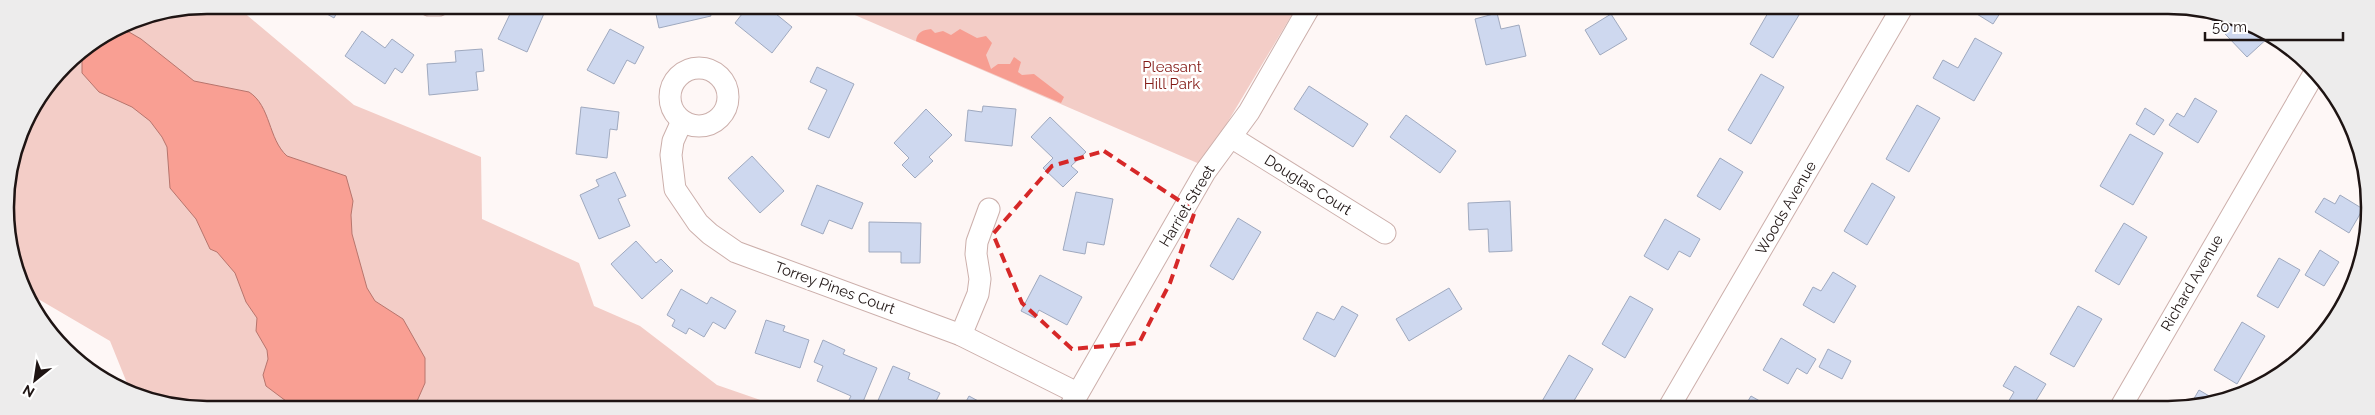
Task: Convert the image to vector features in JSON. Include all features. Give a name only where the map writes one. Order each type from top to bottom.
[{"type":"street","name":"Harriet Street","points":[[1073,401],[1205,172],[1249,112],[1305,14]]},
{"type":"street","name":"Woods Avenue","points":[[1673,401],[1898,14]]},
{"type":"street","name":"Richard Avenue","points":[[2124,401],[2311,78]]},
{"type":"street","name":"Torrey Pines Court","points":[[682,121],[671,155],[675,189],[698,223],[710,234],[736,252],[961,335],[1073,401]]},
{"type":"street","name":"Douglas Court","points":[[1231,137],[1385,233]]},
{"type":"street","points":[[961,335],[978,294],[980,279],[976,254],[977,242],[989,209]]},
{"type":"highlighted area","points":[[1104,151],[1195,211],[1170,283],[1139,343],[1072,349],[1022,303],[993,234],[1052,166]]},
{"type":"green space","points":[[195,14],[246,14],[354,105],[481,157],[482,219],[579,263],[594,306],[640,326],[717,385],[763,401],[182,400],[157,395],[127,384],[110,341],[37,298],[28,282],[20,258],[15,233],[14,195],[17,170],[28,133],[46,100],[70,70],[100,46],[133,28],[170,17]]},
{"type":"green space","name":"Pleasant Hill Park","points":[[853,14],[1292,14],[1202,165]]},
{"type":"shaded area","points":[[931,29],[935,33],[943,31],[951,35],[960,29],[977,38],[986,36],[992,43],[986,55],[991,69],[998,64],[1010,64],[1014,57],[1021,62],[1018,72],[1022,75],[1034,74],[1064,97],[1061,103],[916,41],[921,32]]},
{"type":"shaded area","points":[[129,32],[141,39],[194,81],[249,92],[262,106],[276,141],[287,156],[346,176],[353,201],[351,215],[352,234],[367,288],[375,301],[403,319],[425,358],[425,383],[417,401],[286,401],[266,386],[263,375],[268,359],[267,350],[256,331],[257,318],[246,302],[235,273],[217,252],[210,249],[196,219],[170,188],[167,147],[162,137],[150,121],[132,107],[99,92],[82,73],[82,60],[100,46]]},
{"type":"building","points":[[327,14],[336,14],[334,18]]},
{"type":"building","points":[[510,14],[544,14],[527,52],[498,39]]},
{"type":"building","points":[[656,14],[710,14],[711,16],[659,28]]},
{"type":"building","points":[[742,14],[776,14],[792,27],[772,53],[735,23]]},
{"type":"building","points":[[1497,14],[1501,29],[1519,25],[1526,56],[1486,65],[1475,19]]},
{"type":"building","points":[[1611,14],[1627,39],[1600,55],[1585,30]]},
{"type":"building","points":[[1767,14],[1800,14],[1773,58],[1750,44]]},
{"type":"building","points":[[1977,14],[1999,14],[1993,24]]},
{"type":"building","points":[[2210,18],[2242,28],[2265,41],[2247,57]]},
{"type":"building","points":[[610,29],[644,47],[635,64],[627,60],[614,84],[587,70]]},
{"type":"building","points":[[362,31],[385,48],[392,39],[414,55],[402,73],[395,68],[385,84],[345,56]]},
{"type":"building","points":[[1975,38],[2002,53],[1974,101],[1933,78],[1943,60],[1958,68]]},
{"type":"building","points":[[482,49],[484,71],[476,72],[478,90],[429,95],[427,64],[456,62],[455,51]]},
{"type":"building","points":[[817,67],[854,84],[829,138],[808,129],[827,90],[810,82]]},
{"type":"building","points":[[1761,74],[1784,87],[1751,144],[1728,130]]},
{"type":"building","points":[[1309,86],[1368,124],[1353,147],[1294,109]]},
{"type":"building","points":[[2195,98],[2217,111],[2198,143],[2169,125],[2177,113],[2184,117]]},
{"type":"building","points":[[1917,105],[1940,118],[1909,172],[1886,159]]},
{"type":"building","points":[[983,106],[1016,109],[1012,146],[965,141],[968,110],[982,112]]},
{"type":"building","points":[[581,107],[619,112],[617,130],[610,129],[607,158],[576,154]]},
{"type":"building","points":[[2145,108],[2164,120],[2154,135],[2136,124]]},
{"type":"building","points":[[926,109],[952,135],[929,157],[933,161],[915,178],[902,165],[909,158],[894,143]]},
{"type":"building","points":[[1406,115],[1456,151],[1440,173],[1390,137]]},
{"type":"building","points":[[1050,117],[1086,152],[1071,166],[1078,172],[1063,187],[1043,168],[1053,158],[1031,137]]},
{"type":"building","points":[[2130,134],[2163,153],[2133,205],[2100,186]]},
{"type":"building","points":[[752,156],[784,191],[760,213],[728,178]]},
{"type":"building","points":[[1720,158],[1743,172],[1720,210],[1697,196]]},
{"type":"building","points":[[615,172],[626,196],[618,199],[630,226],[599,239],[580,195],[599,186],[596,180]]},
{"type":"building","points":[[1872,183],[1895,197],[1867,245],[1844,231]]},
{"type":"building","points":[[817,185],[863,203],[852,229],[829,220],[823,234],[801,225]]},
{"type":"building","points":[[1076,192],[1113,199],[1104,245],[1087,242],[1085,254],[1063,250]]},
{"type":"building","points":[[2340,195],[2361,208],[2361,212],[2349,233],[2315,212],[2324,198],[2335,204]]},
{"type":"building","points":[[1510,201],[1512,251],[1489,252],[1488,229],[1469,230],[1468,203]]},
{"type":"building","points":[[1238,218],[1261,232],[1233,280],[1210,266]]},
{"type":"building","points":[[1665,219],[1700,239],[1690,257],[1679,251],[1668,270],[1644,256]]},
{"type":"building","points":[[869,222],[921,223],[920,263],[901,263],[901,252],[869,252]]},
{"type":"building","points":[[2124,223],[2147,237],[2119,285],[2095,271]]},
{"type":"building","points":[[636,241],[656,263],[661,259],[673,271],[642,299],[611,264]]},
{"type":"building","points":[[2320,250],[2339,262],[2324,286],[2305,275]]},
{"type":"building","points":[[2279,258],[2300,270],[2278,308],[2257,296]]},
{"type":"building","points":[[1833,272],[1856,286],[1834,323],[1803,305],[1813,287],[1821,291]]},
{"type":"building","points":[[1040,275],[1082,297],[1067,325],[1039,310],[1035,318],[1021,311]]},
{"type":"building","points":[[1449,288],[1462,309],[1409,341],[1396,319]]},
{"type":"building","points":[[681,289],[707,304],[711,297],[736,311],[725,329],[713,322],[704,337],[689,328],[686,334],[672,326],[675,320],[667,315]]},
{"type":"building","points":[[1630,296],[1653,309],[1625,358],[1602,344]]},
{"type":"building","points":[[1342,306],[1358,315],[1335,357],[1303,339],[1317,312],[1334,320]]},
{"type":"building","points":[[2078,306],[2102,319],[2074,367],[2050,354]]},
{"type":"building","points":[[766,320],[785,326],[783,331],[809,340],[800,368],[755,353]]},
{"type":"building","points":[[2242,322],[2265,336],[2237,384],[2214,370]]},
{"type":"building","points":[[1781,338],[1816,359],[1807,374],[1797,368],[1788,384],[1763,370]]},
{"type":"building","points":[[823,340],[845,350],[843,354],[877,368],[863,401],[848,401],[851,396],[817,381],[823,366],[814,362]]},
{"type":"building","points":[[1828,349],[1851,361],[1842,379],[1819,367]]},
{"type":"building","points":[[1569,355],[1593,369],[1574,401],[1542,401]]},
{"type":"building","points":[[893,366],[910,373],[908,379],[940,393],[936,401],[878,401]]},
{"type":"building","points":[[2015,366],[2046,384],[2036,401],[2009,401],[2014,392],[2003,386]]},
{"type":"building","points":[[2199,390],[2210,397],[2205,398],[2193,400]]},
{"type":"building","points":[[969,396],[978,401],[966,401]]},
{"type":"building","points":[[1751,396],[1760,401],[1748,401]]}]
